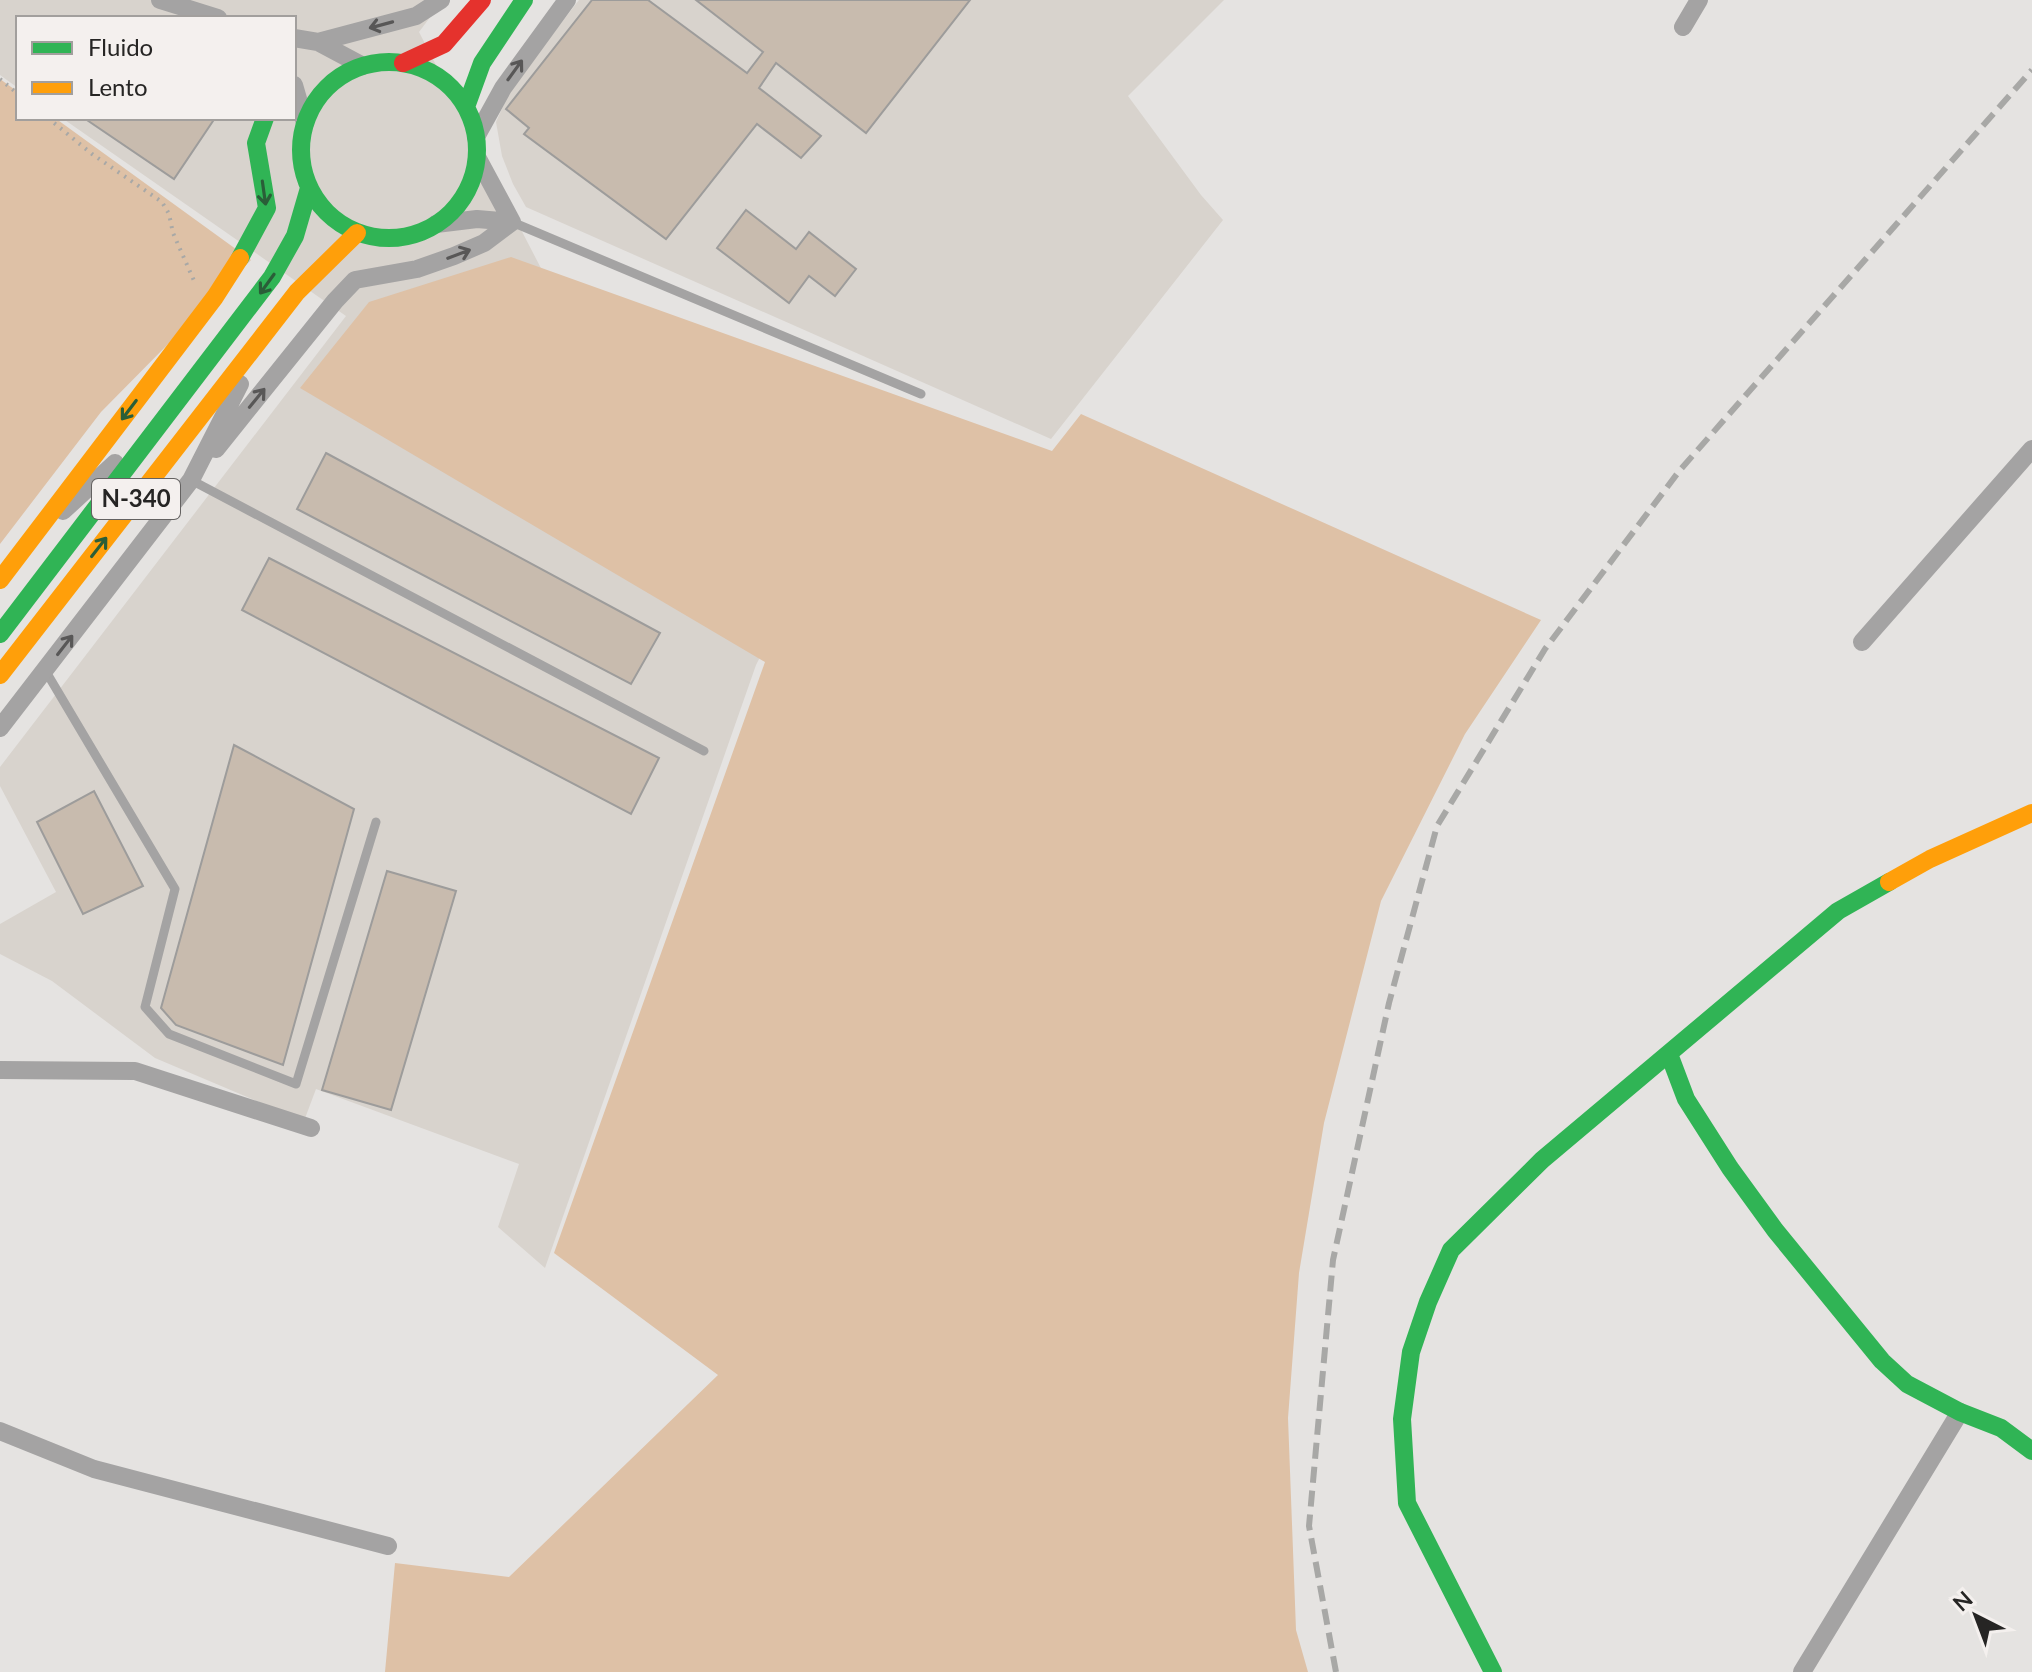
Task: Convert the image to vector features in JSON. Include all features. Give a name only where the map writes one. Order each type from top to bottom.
[{"type":"main road","name":"N-340","points":[[403,63],[444,44],[482,0]]},
{"type":"main road","points":[[466,107],[482,63],[524,0]]},
{"type":"main road","name":"N-340","points":[[403,63],[435,75],[466,107],[476,137],[477,157],[464,195],[452,211],[436,224],[404,237],[375,237],[341,225],[320,205],[309,188],[301,162],[301,143],[312,107],[334,82],[363,66],[403,63]]},
{"type":"main road","points":[[0,580],[215,297],[253,238],[267,208],[256,143],[264,120]]},
{"type":"main road","name":"N-340","points":[[0,634],[272,277],[295,236],[309,188]]},
{"type":"main road","name":"N-340","points":[[0,675],[271,324],[297,292],[357,233]]},
{"type":"main road","points":[[1493,1672],[1407,1503],[1402,1419],[1411,1352],[1428,1302],[1451,1250],[1542,1160],[1838,911],[1930,859],[2032,813]]},
{"type":"main road","points":[[1669,1054],[1686,1099],[1730,1168],[1775,1230],[1882,1361],[1907,1384],[1960,1412],[2001,1428],[2032,1451]]},
{"type":"street","points":[[160,0],[212,16]]},
{"type":"street","points":[[318,42],[416,16],[441,0]]},
{"type":"street","points":[[476,137],[503,88],[567,0]]},
{"type":"street","points":[[1683,27],[1699,0]]},
{"type":"street","points":[[296,38],[318,42],[363,66]]},
{"type":"street","points":[[296,92],[305,123]]},
{"type":"street","points":[[477,157],[512,222]]},
{"type":"street","points":[[436,224],[477,219],[512,222]]},
{"type":"street","points":[[0,728],[191,480],[355,280],[417,269],[454,256],[484,243],[512,222]]},
{"type":"street","points":[[191,480],[271,324]]},
{"type":"street","points":[[28,544],[167,415]]},
{"type":"street","points":[[1862,642],[2032,449]]},
{"type":"street","points":[[0,1070],[135,1071],[311,1128]]},
{"type":"street","points":[[1802,1672],[1960,1412]]},
{"type":"street","points":[[0,1431],[94,1469],[388,1546]]},
{"type":"lane","points":[[512,222],[921,394]]},
{"type":"lane","points":[[191,480],[704,751]]},
{"type":"lane","points":[[45,670],[175,889],[145,1007],[169,1034],[296,1084],[376,822]]},
{"type":"path","points":[[0,79],[16,92]]},
{"type":"path","points":[[50,120],[92,154],[162,202],[195,283]]},
{"type":"shaded area","points":[[0,0],[443,0],[419,32],[546,278],[871,438],[756,665],[545,1268],[498,1227],[519,1164],[316,1089],[304,1121],[155,1058],[52,981],[0,954],[0,924],[56,892],[0,786],[0,767],[346,316],[65,120],[296,120],[296,16],[16,16],[16,87],[0,75]]},
{"type":"shaded area","points":[[579,0],[1224,0],[1128,96],[1223,220],[1051,439],[526,207],[502,156],[496,122],[511,88]]},
{"type":"shaded area","points":[[0,79],[16,91],[16,120],[58,120],[251,260],[101,412],[0,544]]},
{"type":"shaded area","points":[[511,257],[1052,451],[1081,414],[1541,620],[1465,734],[1381,901],[1324,1123],[1299,1273],[1288,1418],[1296,1630],[1308,1672],[385,1672],[395,1563],[509,1577],[718,1375],[554,1253],[765,662],[300,388],[369,302]]},
{"type":"building","points":[[592,0],[648,0],[747,73],[763,52],[696,0],[970,0],[866,133],[776,63],[759,88],[821,136],[801,158],[757,124],[666,239],[524,134],[529,128],[506,109]]},
{"type":"building","points":[[87,120],[214,120],[174,179]]},
{"type":"building","points":[[746,210],[796,249],[809,232],[856,269],[835,296],[809,276],[789,303],[717,248]]},
{"type":"building","points":[[326,453],[660,633],[631,684],[297,509]]},
{"type":"building","points":[[269,558],[659,758],[631,814],[242,610]]},
{"type":"building","points":[[234,745],[354,809],[283,1065],[176,1025],[161,1008]]},
{"type":"building","points":[[94,791],[143,886],[83,914],[37,822]]},
{"type":"building","points":[[387,871],[456,891],[391,1110],[322,1090]]},
{"type":"railway","points":[[1336,1672],[1309,1526],[1333,1260],[1389,1003],[1437,826],[1545,649],[1680,470],[2032,70]]},
{"type":"traffic: fast","points":[[466,107],[482,63],[524,0]]},
{"type":"traffic: fast","points":[[389,62],[423,69],[451,88],[470,116],[477,150],[470,184],[451,212],[423,231],[389,238],[355,231],[327,212],[308,184],[301,150],[308,116],[327,88],[355,69],[389,62]]},
{"type":"traffic: fast","points":[[240,258],[267,208],[256,143],[264,120]]},
{"type":"traffic: fast","points":[[0,634],[272,277],[295,236],[309,188]]},
{"type":"traffic: fast","points":[[1493,1672],[1407,1503],[1402,1419],[1411,1352],[1428,1302],[1451,1250],[1542,1160],[1838,911],[1889,882]]},
{"type":"traffic: fast","points":[[1669,1054],[1686,1099],[1730,1168],[1775,1230],[1882,1361],[1907,1384],[1960,1412],[2001,1428],[2032,1451]]},
{"type":"traffic: slow","points":[[0,675],[297,292],[357,233]]},
{"type":"traffic: slow","points":[[0,580],[215,297],[240,258]]},
{"type":"traffic: slow","points":[[1889,882],[1930,859],[2032,813]]},
{"type":"traffic: jam","points":[[403,63],[444,44],[482,0]]}]
